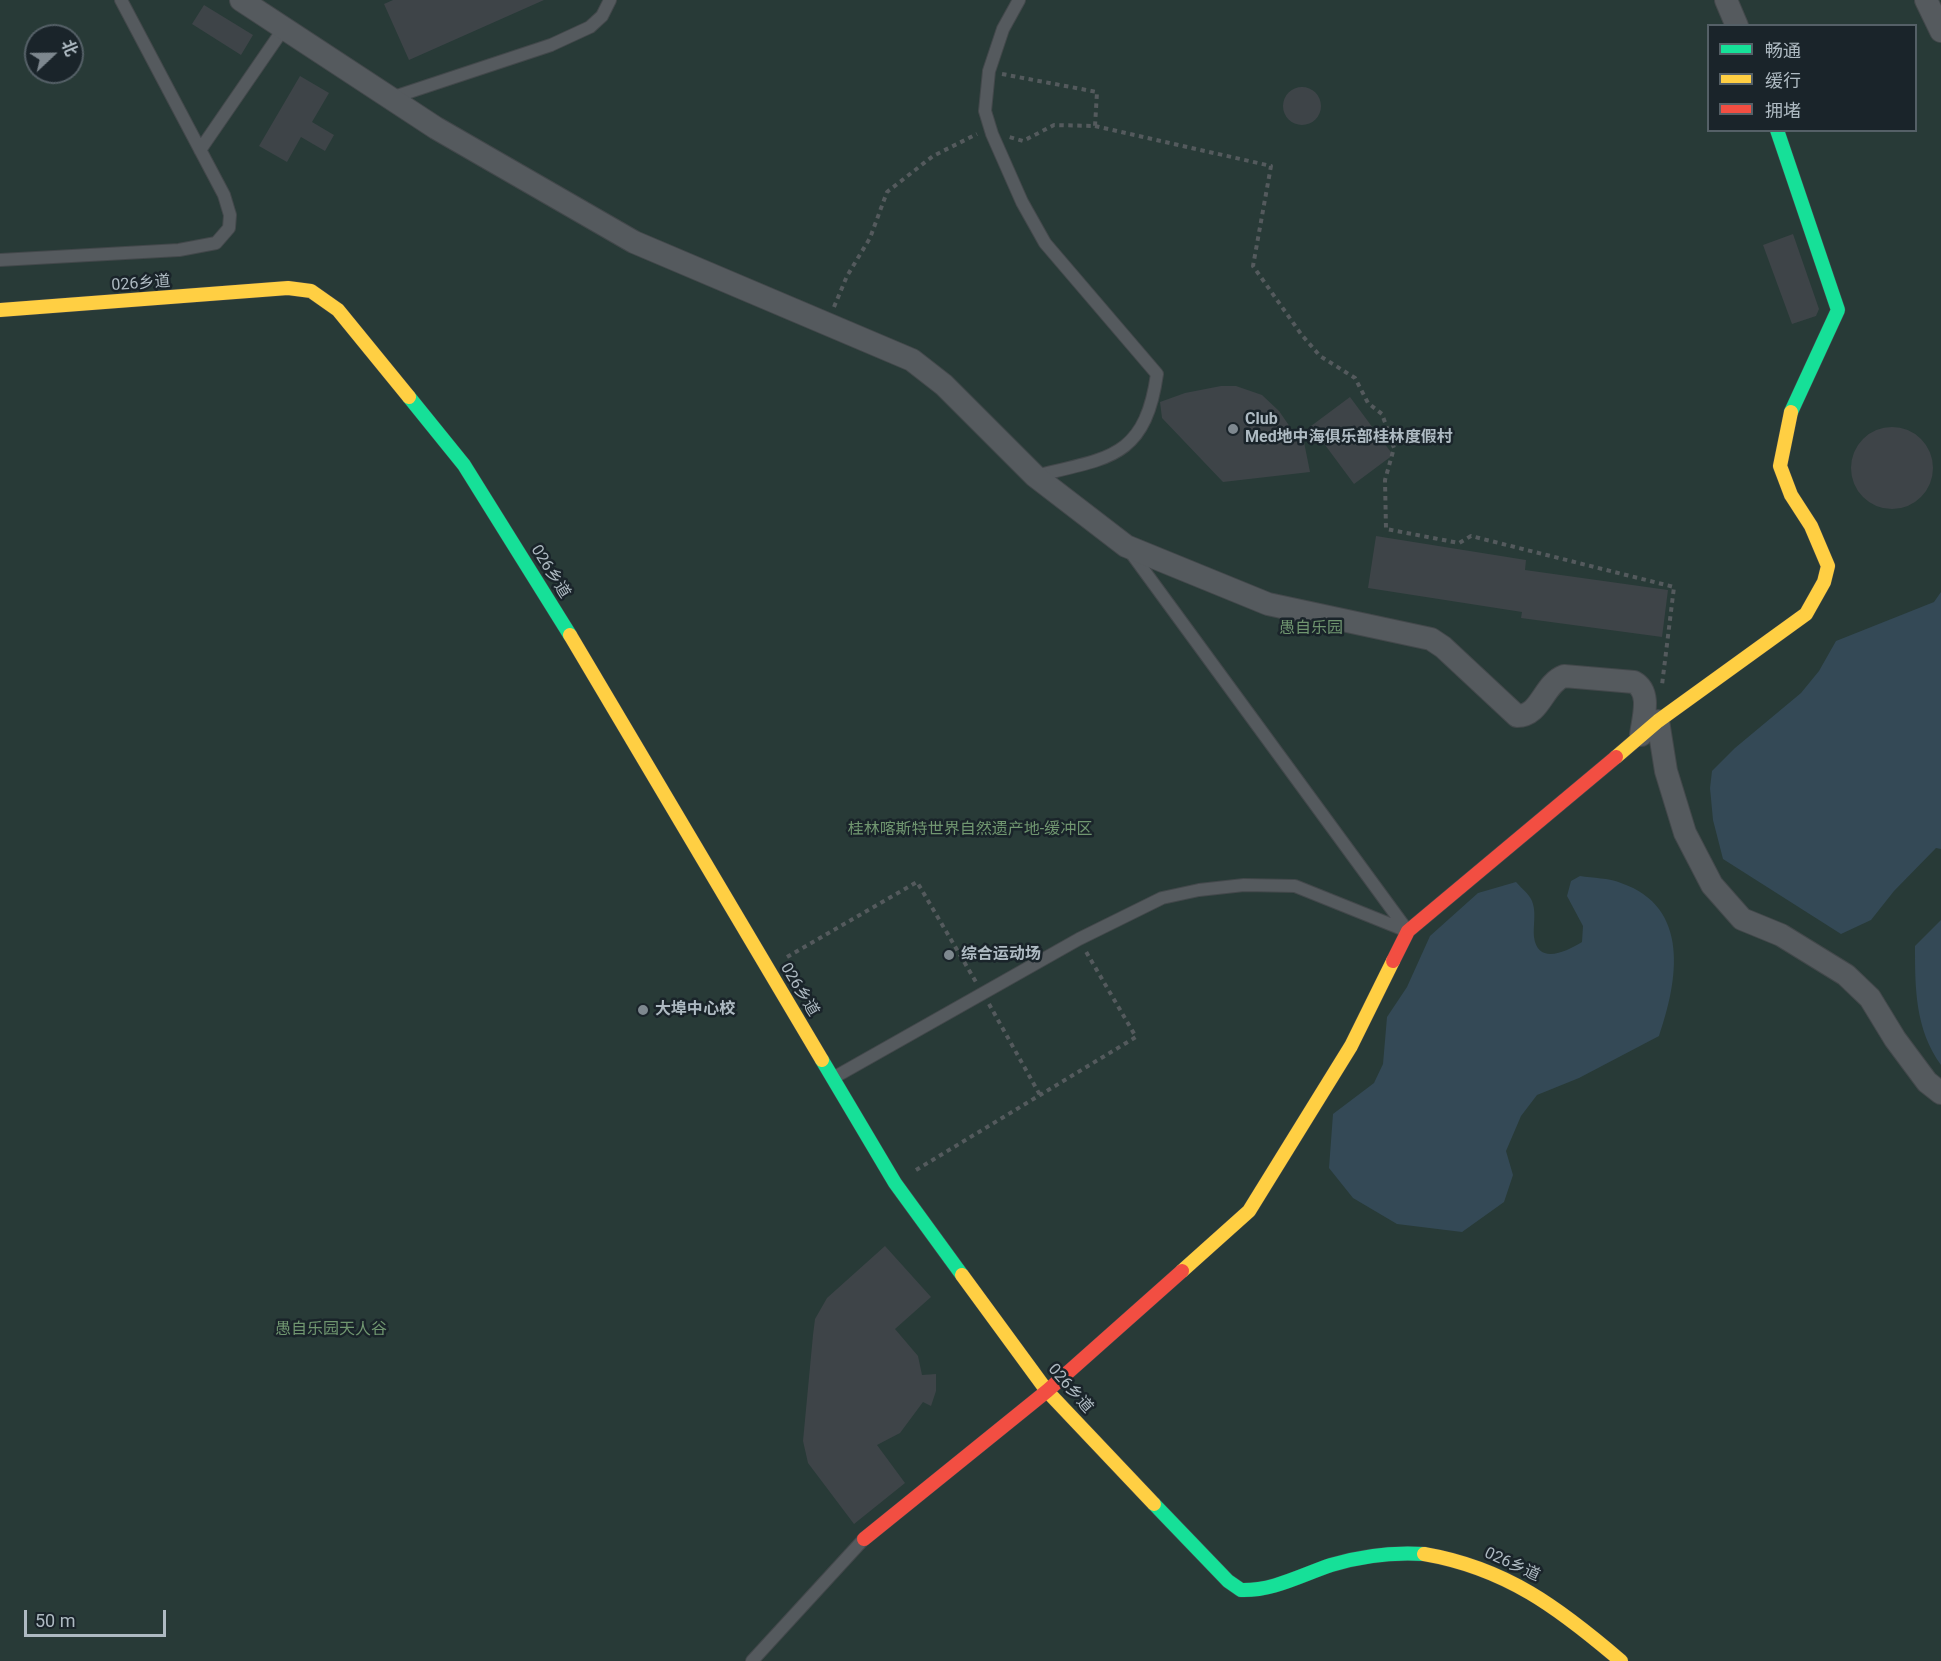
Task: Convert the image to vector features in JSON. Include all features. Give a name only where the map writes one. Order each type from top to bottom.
[{"type":"street","points":[[241,0],[436,128],[634,242],[912,360],[944,385],[1035,476],[1126,546],[1268,604],[1431,639],[1439,643],[1517,716],[1532,712],[1556,680],[1564,676],[1634,682],[1641,687],[1649,728],[1666,771],[1685,833],[1712,885],[1742,919],[1781,934],[1846,975],[1870,998],[1901,1048],[1927,1082],[1941,1093]]},
{"type":"street","points":[[1726,0],[1736,24]]},
{"type":"street","points":[[1926,0],[1941,31]]},
{"type":"street","points":[[864,1539],[1047,1390],[1249,1211],[1351,1046],[1408,931],[1649,728],[1806,614],[1824,582],[1827,566],[1810,526],[1791,495],[1780,466],[1789,416],[1838,310],[1778,132]]},
{"type":"street","name":"026乡道","points":[[0,310],[236,294],[288,288],[312,291],[325,298],[350,323],[464,465],[581,652],[766,969],[895,1183],[1047,1390],[1228,1581],[1241,1590],[1266,1587],[1376,1553],[1430,1554],[1490,1569],[1512,1579],[1563,1610],[1621,1661]]},
{"type":"lane","points":[[0,260],[179,250],[216,243],[229,228],[230,215],[224,195],[121,0]]},
{"type":"lane","points":[[391,98],[518,58],[567,38],[590,27],[602,16],[610,0]]},
{"type":"lane","points":[[1019,0],[1003,28],[989,71],[985,111],[992,134],[1022,202],[1045,243],[1157,374],[1148,418],[1134,439],[1120,450],[1095,461],[1035,476]]},
{"type":"lane","points":[[200,150],[284,28]]},
{"type":"lane","points":[[1126,546],[1408,931]]},
{"type":"lane","points":[[833,1078],[1079,939],[1162,898],[1199,890],[1244,885],[1295,886],[1408,931]]},
{"type":"lane","points":[[752,1661],[864,1539]]},
{"type":"path","points":[[989,71],[1097,92],[1095,126]]},
{"type":"path","points":[[827,325],[846,276],[870,238],[887,192],[943,151],[974,134],[992,134],[1023,141],[1054,125],[1095,126],[1271,166],[1253,266],[1301,334],[1320,356],[1355,378],[1368,403],[1382,414],[1394,448],[1385,480],[1386,529],[1459,543],[1471,536],[1674,587],[1662,688]]},
{"type":"path","points":[[766,969],[917,882],[1040,1095]]},
{"type":"path","points":[[895,1183],[1136,1037],[1079,939]]},
{"type":"green space","name":"愚自乐园","points":[[0,0],[1941,0],[1941,1661],[0,1661]]},
{"type":"water","points":[[1941,592],[1941,849],[1936,848],[1894,891],[1871,920],[1841,934],[1723,859],[1713,820],[1710,788],[1712,771],[1735,748],[1801,693],[1819,671],[1836,641],[1934,602]]},
{"type":"water","points":[[1580,876],[1616,881],[1644,894],[1659,909],[1669,927],[1674,970],[1666,1015],[1659,1036],[1579,1078],[1537,1095],[1521,1116],[1506,1151],[1513,1175],[1504,1202],[1462,1232],[1397,1224],[1353,1198],[1329,1168],[1333,1114],[1374,1083],[1383,1064],[1387,1017],[1407,987],[1430,936],[1478,893],[1516,882],[1533,904],[1534,937],[1537,946],[1547,954],[1569,949],[1582,942],[1583,926],[1567,896],[1571,881]]},
{"type":"water","points":[[1941,920],[1941,1065],[1932,1051],[1921,1023],[1916,993],[1915,946]]},
{"type":"building","points":[[393,0],[544,0],[409,60],[384,4]]},
{"type":"building","points":[[204,5],[253,35],[241,55],[192,24]]},
{"type":"building","points":[[300,76],[329,93],[312,122],[334,135],[325,151],[301,137],[287,162],[259,146]]},
{"type":"building","points":[[1302,87],[1315,93],[1321,106],[1315,119],[1302,125],[1289,119],[1283,106],[1289,93]]},
{"type":"building","points":[[1793,234],[1819,309],[1816,316],[1792,324],[1763,245]]},
{"type":"building","name":"Club Med地中海俱乐部桂林度假村","points":[[1221,386],[1236,386],[1262,395],[1279,411],[1297,437],[1302,432],[1310,472],[1223,482],[1162,418],[1160,402],[1185,393]]},
{"type":"building","points":[[1350,397],[1393,455],[1354,484],[1311,426]]},
{"type":"building","points":[[1892,427],[1908,430],[1921,439],[1930,452],[1933,468],[1930,484],[1921,497],[1908,506],[1892,509],[1876,506],[1863,497],[1854,484],[1851,468],[1854,452],[1863,439],[1876,430]]},
{"type":"building","points":[[1376,536],[1526,560],[1525,570],[1668,590],[1662,637],[1521,618],[1522,612],[1368,588]]},
{"type":"building","points":[[885,1246],[931,1297],[895,1329],[918,1356],[922,1375],[936,1374],[936,1391],[931,1406],[923,1402],[900,1433],[877,1445],[905,1483],[854,1524],[808,1463],[803,1441],[813,1335],[815,1319],[827,1298]]},
{"type":"traffic: fast","points":[[1778,132],[1838,310],[1791,412]]},
{"type":"traffic: fast","points":[[409,397],[464,465],[570,635]]},
{"type":"traffic: fast","points":[[822,1060],[895,1183],[962,1275]]},
{"type":"traffic: fast","points":[[1154,1504],[1228,1581],[1241,1590],[1253,1590],[1287,1582],[1354,1559],[1389,1554],[1424,1554]]},
{"type":"traffic: slow","points":[[0,310],[288,288],[311,291],[338,310],[409,397]]},
{"type":"traffic: slow","points":[[1616,757],[1658,721],[1806,614],[1824,582],[1828,566],[1811,526],[1791,495],[1780,466],[1791,412]]},
{"type":"traffic: slow","points":[[570,635],[822,1060]]},
{"type":"traffic: slow","points":[[1182,1271],[1249,1211],[1351,1046],[1393,961]]},
{"type":"traffic: slow","points":[[962,1275],[1047,1391],[1154,1504]]},
{"type":"traffic: slow","points":[[1424,1554],[1481,1569],[1530,1593],[1576,1624],[1621,1661]]},
{"type":"traffic: jam","points":[[1393,961],[1408,931],[1616,757]]},
{"type":"traffic: jam","points":[[864,1539],[1047,1391],[1182,1271]]},
{"type":"place","name":"Club Med地中海俱乐部桂林度假村","points":[[1233,429]]},
{"type":"place","name":"综合运动场","points":[[949,955]]},
{"type":"place","name":"大埠中心校","points":[[643,1010]]},
{"type":"park label","name":"桂林喀斯特世界自然遗产地-缓冲区","points":[[970,830]]},
{"type":"park label","name":"愚自乐园天人谷","points":[[331,1330]]}]
